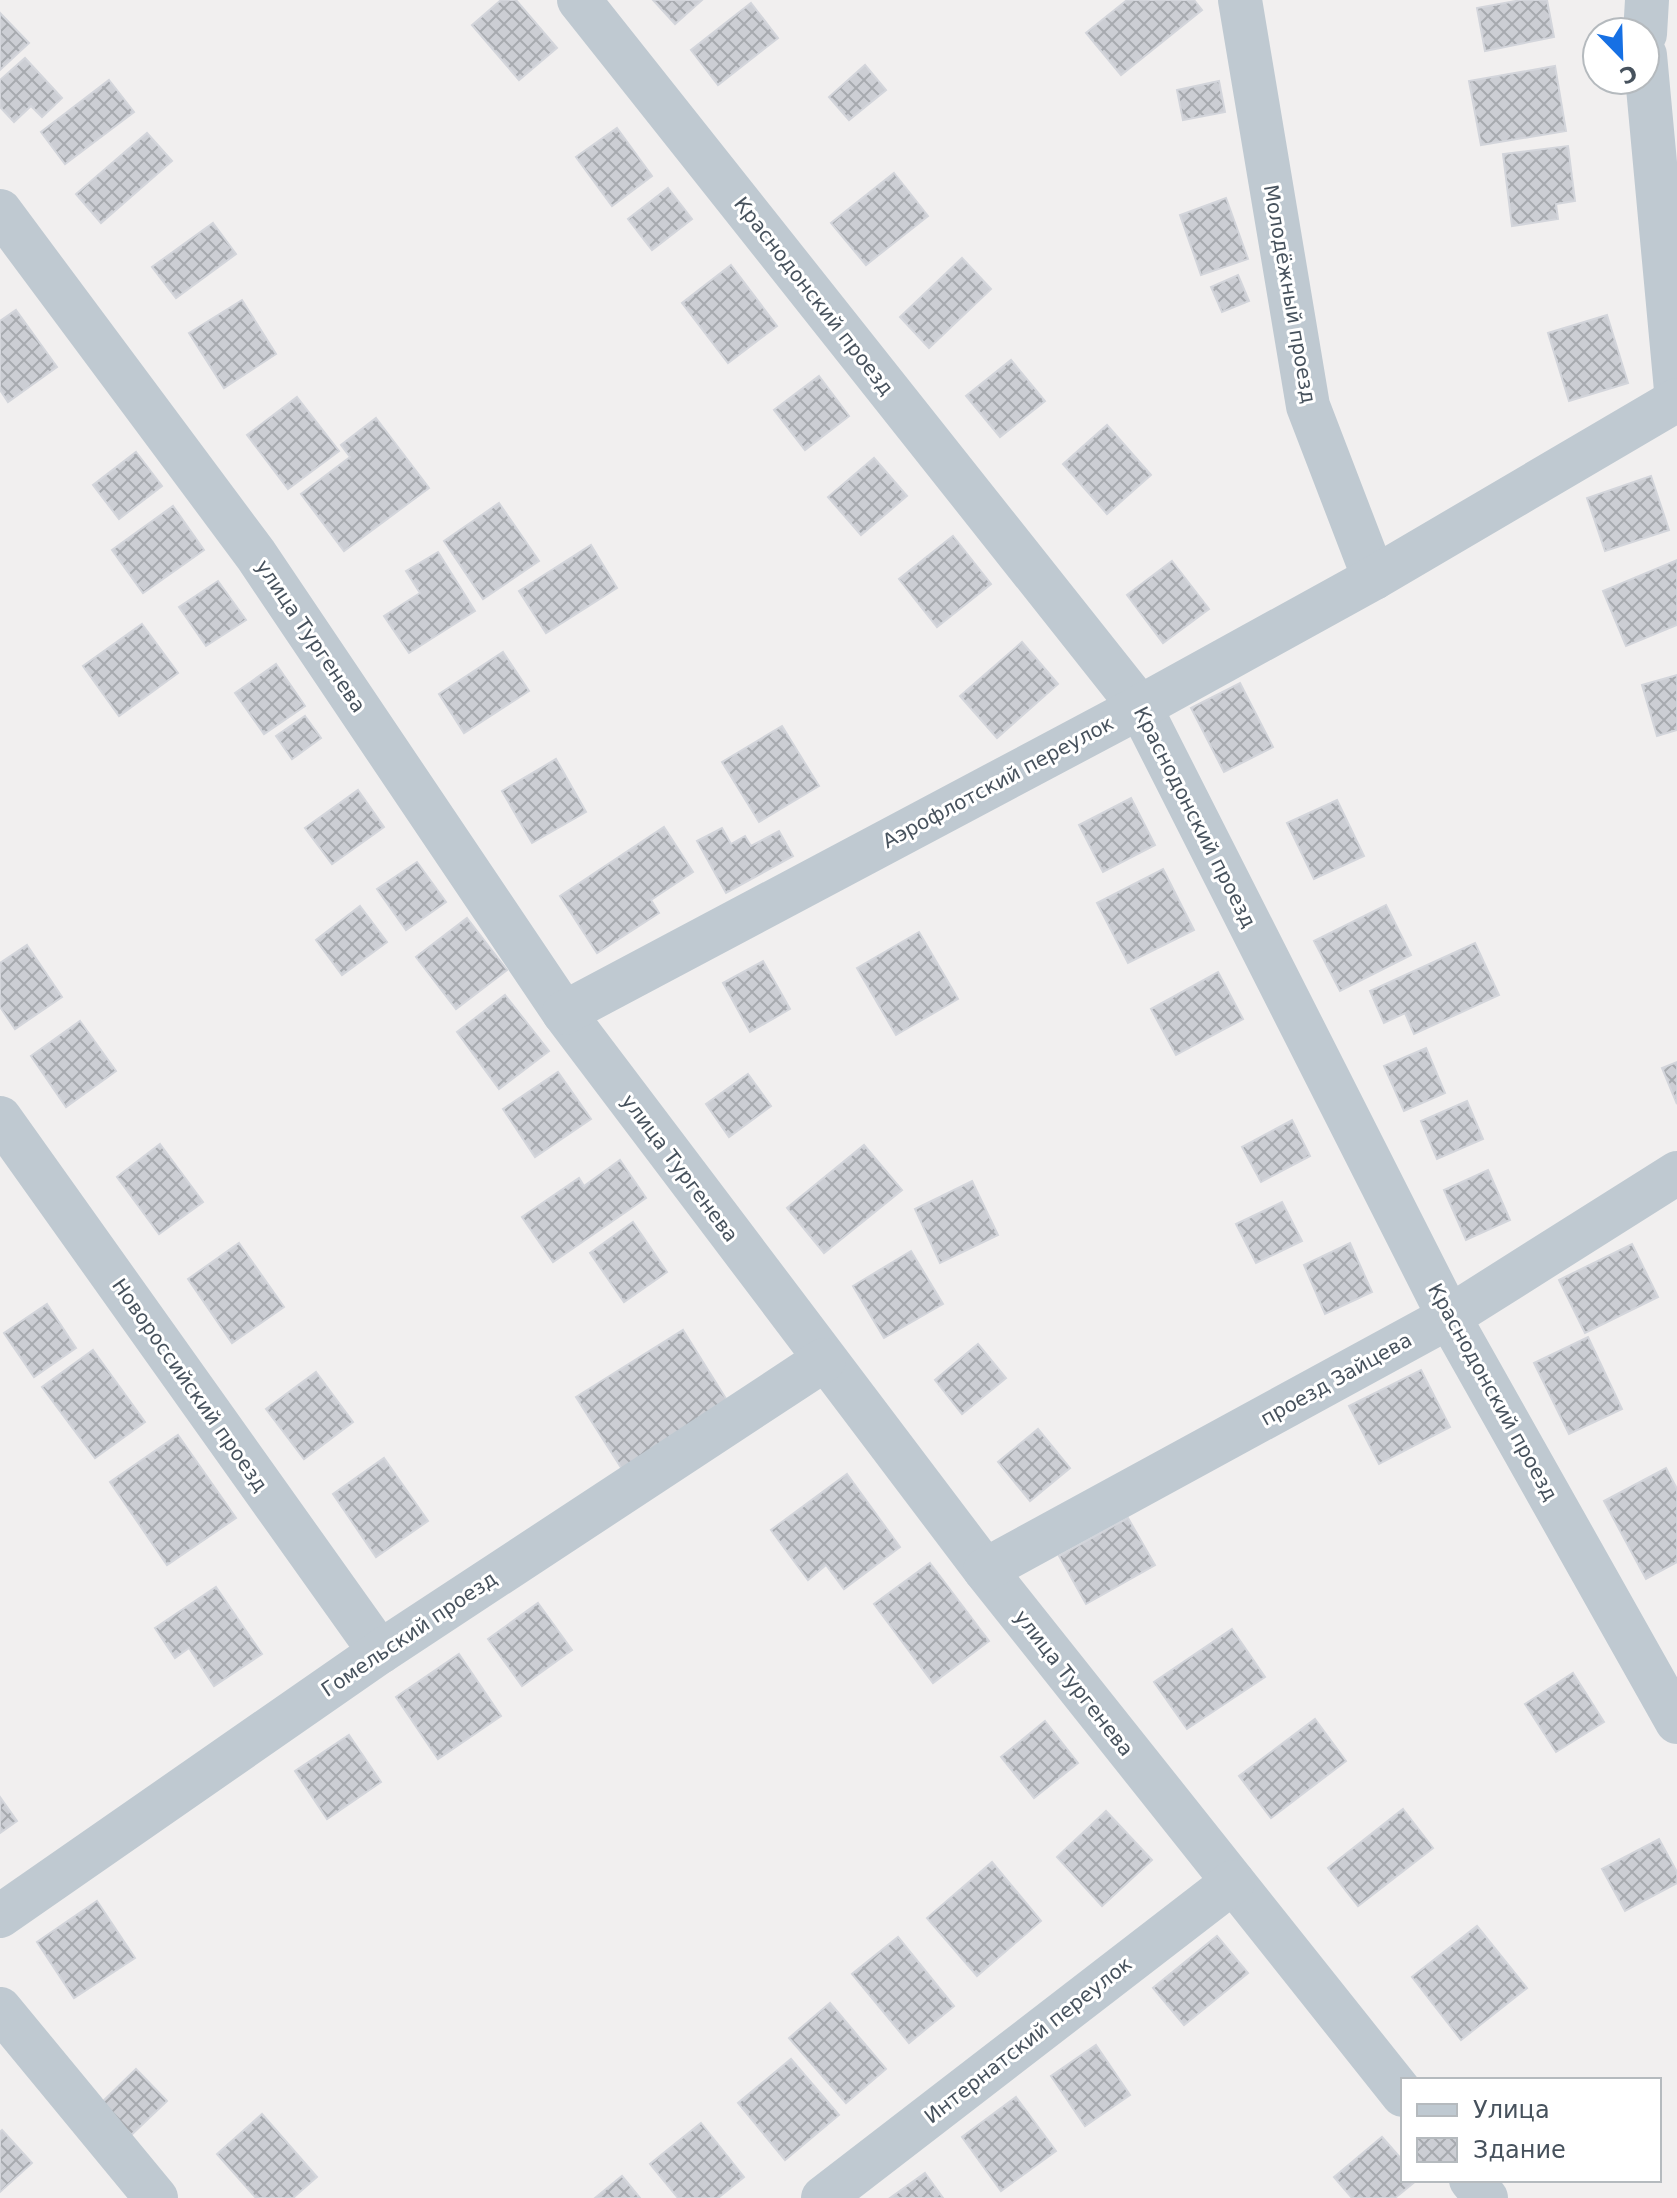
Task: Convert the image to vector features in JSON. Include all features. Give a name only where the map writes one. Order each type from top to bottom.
[{"type":"street","name":"Краснодонский проезд","points":[[579,0],[1140,707],[1449,1317],[1677,1722]]},
{"type":"street","name":"Молодёжный проезд","points":[[1240,0],[1308,406],[1374,578]]},
{"type":"street","points":[[1649,96],[1677,401]]},
{"type":"street","name":"улица Тургенева","points":[[0,211],[256,555],[564,1013],[985,1570],[1401,2092]]},
{"type":"street","name":"Аэрофлотский переулок","points":[[564,1013],[1140,707],[1374,578],[1677,401]]},
{"type":"street","name":"Новороссийский проезд","points":[[0,1118],[380,1652]]},
{"type":"street","name":"проезд Зайцева","points":[[985,1570],[1449,1317],[1677,1173]]},
{"type":"street","name":"Гомельский проезд","points":[[0,1916],[380,1652],[824,1360]]},
{"type":"street","name":"Интернатский переулок","points":[[823,2198],[1233,1882]]},
{"type":"street","points":[[0,2009],[156,2198]]},
{"type":"street","points":[[1473,2182],[1486,2198]]},
{"type":"building","points":[[501,0],[516,0],[557,48],[519,80],[472,25]]},
{"type":"building","points":[[653,0],[702,0],[675,24]]},
{"type":"building","points":[[1127,0],[1194,0],[1202,10],[1121,75],[1086,33]]},
{"type":"building","points":[[1521,0],[1547,0],[1554,37],[1485,51],[1477,8]]},
{"type":"building","points":[[751,3],[778,38],[718,85],[691,50]]},
{"type":"building","points":[[0,13],[29,43],[0,70]]},
{"type":"building","points":[[25,58],[62,98],[42,117],[31,106],[14,122],[0,107],[0,80]]},
{"type":"building","points":[[865,65],[886,90],[849,120],[829,97]]},
{"type":"building","points":[[1555,66],[1566,131],[1481,145],[1469,81]]},
{"type":"building","points":[[109,80],[134,112],[65,164],[41,132]]},
{"type":"building","points":[[1219,81],[1225,112],[1183,120],[1177,90]]},
{"type":"building","points":[[617,128],[652,176],[612,206],[576,157]]},
{"type":"building","points":[[147,133],[172,161],[101,223],[76,194]]},
{"type":"building","points":[[1568,146],[1575,201],[1556,204],[1558,219],[1512,226],[1503,154]]},
{"type":"building","points":[[894,173],[928,216],[866,265],[831,223]]},
{"type":"building","points":[[668,188],[692,219],[652,250],[628,219]]},
{"type":"building","points":[[1226,198],[1248,259],[1201,275],[1180,215]]},
{"type":"building","points":[[213,223],[236,254],[176,298],[152,267]]},
{"type":"building","points":[[962,258],[991,289],[929,348],[900,317]]},
{"type":"building","points":[[731,265],[777,326],[728,363],[682,303]]},
{"type":"building","points":[[1238,275],[1249,301],[1222,312],[1211,287]]},
{"type":"building","points":[[242,300],[276,354],[224,388],[189,333]]},
{"type":"building","points":[[16,310],[57,367],[8,402],[0,390],[0,321]]},
{"type":"building","points":[[1607,315],[1628,383],[1569,401],[1548,333]]},
{"type":"building","points":[[1011,360],[1045,401],[1000,437],[966,396]]},
{"type":"building","points":[[819,376],[849,416],[805,450],[774,410]]},
{"type":"building","points":[[297,397],[339,451],[288,489],[247,435]]},
{"type":"building","points":[[376,418],[429,488],[344,551],[301,494],[350,457],[341,445]]},
{"type":"building","points":[[1107,425],[1151,475],[1107,514],[1063,464]]},
{"type":"building","points":[[136,452],[162,486],[119,519],[93,485]]},
{"type":"building","points":[[874,458],[907,496],[861,535],[828,497]]},
{"type":"building","points":[[1651,476],[1669,530],[1605,551],[1587,498]]},
{"type":"building","points":[[499,503],[539,561],[483,599],[444,541]]},
{"type":"building","points":[[173,506],[204,550],[143,593],[112,550]]},
{"type":"building","points":[[953,536],[991,584],[937,627],[899,579]]},
{"type":"building","points":[[591,545],[617,588],[546,633],[519,591]]},
{"type":"building","points":[[438,552],[475,611],[409,653],[384,616],[420,593],[406,571]]},
{"type":"building","points":[[1677,560],[1677,625],[1626,646],[1603,591]]},
{"type":"building","points":[[1172,561],[1209,609],[1163,643],[1127,595]]},
{"type":"building","points":[[218,581],[246,620],[206,646],[179,607]]},
{"type":"building","points":[[142,624],[178,673],[119,716],[83,666]]},
{"type":"building","points":[[1022,642],[1058,684],[997,738],[960,696]]},
{"type":"building","points":[[503,652],[529,691],[464,733],[439,694]]},
{"type":"building","points":[[276,664],[305,706],[264,734],[235,693]]},
{"type":"building","points":[[1677,675],[1677,730],[1657,736],[1642,685]]},
{"type":"building","points":[[1240,683],[1273,747],[1224,772],[1191,708]]},
{"type":"building","points":[[305,716],[321,738],[292,759],[276,736]]},
{"type":"building","points":[[782,726],[819,786],[759,822],[722,762]]},
{"type":"building","points":[[556,759],[586,812],[532,843],[502,791]]},
{"type":"building","points":[[358,790],[384,827],[332,864],[305,828]]},
{"type":"building","points":[[1131,798],[1155,845],[1103,872],[1079,825]]},
{"type":"building","points":[[1337,800],[1364,856],[1314,879],[1287,823]]},
{"type":"building","points":[[664,827],[693,872],[651,900],[659,913],[597,953],[560,896]]},
{"type":"building","points":[[722,828],[731,844],[745,836],[751,846],[779,831],[793,856],[726,893],[697,841]]},
{"type":"building","points":[[417,862],[446,902],[406,930],[377,889]]},
{"type":"building","points":[[1163,869],[1194,930],[1128,963],[1097,903]]},
{"type":"building","points":[[1386,905],[1411,955],[1340,991],[1314,941]]},
{"type":"building","points":[[360,906],[387,942],[342,975],[316,940]]},
{"type":"building","points":[[467,918],[507,970],[456,1009],[416,957]]},
{"type":"building","points":[[919,932],[958,999],[896,1035],[857,968]]},
{"type":"building","points":[[1475,943],[1499,995],[1414,1034],[1405,1013],[1384,1023],[1370,991]]},
{"type":"building","points":[[27,945],[62,997],[15,1029],[0,1007],[0,963]]},
{"type":"building","points":[[763,961],[790,1009],[750,1032],[723,983]]},
{"type":"building","points":[[1218,972],[1243,1019],[1176,1055],[1151,1009]]},
{"type":"building","points":[[505,995],[549,1051],[499,1089],[457,1032]]},
{"type":"building","points":[[80,1021],[116,1071],[66,1107],[31,1056]]},
{"type":"building","points":[[1426,1048],[1445,1093],[1404,1111],[1384,1066]]},
{"type":"building","points":[[1677,1062],[1677,1104],[1662,1068]]},
{"type":"building","points":[[558,1072],[591,1119],[535,1157],[503,1109]]},
{"type":"building","points":[[748,1074],[771,1106],[729,1137],[706,1104]]},
{"type":"building","points":[[1467,1101],[1483,1139],[1437,1159],[1421,1121]]},
{"type":"building","points":[[1292,1120],[1310,1156],[1261,1182],[1242,1147]]},
{"type":"building","points":[[160,1144],[203,1202],[159,1234],[117,1177]]},
{"type":"building","points":[[864,1145],[902,1190],[824,1253],[787,1208]]},
{"type":"building","points":[[620,1160],[646,1198],[553,1262],[522,1217],[579,1178],[584,1186]]},
{"type":"building","points":[[1488,1170],[1510,1220],[1466,1240],[1444,1190]]},
{"type":"building","points":[[972,1181],[998,1235],[940,1263],[915,1209]]},
{"type":"building","points":[[1282,1202],[1302,1241],[1256,1263],[1236,1224]]},
{"type":"building","points":[[633,1222],[667,1272],[624,1302],[590,1253]]},
{"type":"building","points":[[239,1243],[284,1307],[232,1343],[188,1279]]},
{"type":"building","points":[[1350,1243],[1372,1292],[1325,1314],[1304,1265]]},
{"type":"building","points":[[1632,1244],[1658,1297],[1585,1333],[1559,1280]]},
{"type":"building","points":[[911,1251],[943,1304],[884,1338],[853,1286]]},
{"type":"building","points":[[47,1304],[76,1348],[34,1377],[4,1333]]},
{"type":"building","points":[[683,1330],[728,1402],[622,1469],[576,1397]]},
{"type":"building","points":[[1588,1337],[1622,1409],[1569,1434],[1534,1363]]},
{"type":"building","points":[[978,1344],[1006,1378],[962,1414],[935,1380]]},
{"type":"building","points":[[93,1350],[145,1422],[95,1458],[42,1387]]},
{"type":"building","points":[[1421,1370],[1450,1427],[1379,1464],[1349,1406]]},
{"type":"building","points":[[316,1372],[353,1422],[304,1459],[266,1409]]},
{"type":"building","points":[[1038,1429],[1070,1468],[1030,1501],[998,1462]]},
{"type":"building","points":[[178,1435],[236,1518],[167,1565],[110,1482]]},
{"type":"building","points":[[384,1458],[428,1521],[376,1557],[333,1494]]},
{"type":"building","points":[[1666,1468],[1677,1489],[1677,1562],[1646,1579],[1604,1501]]},
{"type":"building","points":[[847,1474],[900,1547],[844,1589],[826,1565],[808,1580],[771,1530]]},
{"type":"building","points":[[1128,1518],[1155,1565],[1086,1604],[1059,1556]]},
{"type":"building","points":[[930,1563],[989,1641],[933,1683],[874,1604]]},
{"type":"building","points":[[216,1587],[262,1654],[214,1686],[189,1648],[175,1658],[155,1628]]},
{"type":"building","points":[[538,1603],[572,1650],[522,1686],[488,1639]]},
{"type":"building","points":[[1232,1629],[1265,1677],[1187,1729],[1154,1682]]},
{"type":"building","points":[[459,1654],[501,1716],[438,1759],[396,1697]]},
{"type":"building","points":[[1573,1673],[1604,1722],[1556,1752],[1525,1704]]},
{"type":"building","points":[[1315,1719],[1346,1761],[1271,1818],[1239,1776]]},
{"type":"building","points":[[1045,1721],[1078,1763],[1034,1798],[1001,1757]]},
{"type":"building","points":[[349,1735],[381,1782],[327,1819],[295,1771]]},
{"type":"building","points":[[0,1797],[17,1821],[0,1833]]},
{"type":"building","points":[[1403,1809],[1433,1848],[1358,1906],[1328,1868]]},
{"type":"building","points":[[1106,1811],[1152,1860],[1102,1906],[1057,1857]]},
{"type":"building","points":[[1659,1839],[1677,1872],[1677,1883],[1625,1911],[1602,1869]]},
{"type":"building","points":[[992,1862],[1041,1921],[977,1976],[927,1918]]},
{"type":"building","points":[[97,1901],[135,1958],[74,1998],[37,1942]]},
{"type":"building","points":[[1477,1926],[1527,1988],[1461,2040],[1412,1977]]},
{"type":"building","points":[[1217,1936],[1248,1973],[1184,2025],[1153,1988]]},
{"type":"building","points":[[898,1937],[954,2006],[909,2043],[852,1974]]},
{"type":"building","points":[[830,2003],[886,2069],[846,2103],[789,2038]]},
{"type":"building","points":[[1096,2045],[1130,2095],[1085,2126],[1051,2076]]},
{"type":"building","points":[[791,2059],[839,2115],[785,2160],[738,2103]]},
{"type":"building","points":[[136,2069],[167,2101],[128,2138],[97,2107]]},
{"type":"building","points":[[1016,2097],[1056,2151],[1001,2191],[962,2137]]},
{"type":"building","points":[[262,2114],[317,2177],[293,2198],[256,2198],[217,2154]]},
{"type":"building","points":[[701,2123],[744,2177],[718,2198],[678,2198],[650,2164]]},
{"type":"building","points":[[2,2130],[32,2163],[0,2192],[0,2132]]},
{"type":"building","points":[[1382,2137],[1401,2159],[1401,2182],[1415,2182],[1395,2198],[1352,2198],[1334,2177]]},
{"type":"building","points":[[925,2173],[943,2198],[890,2198]]},
{"type":"building","points":[[622,2176],[640,2198],[595,2198]]}]
